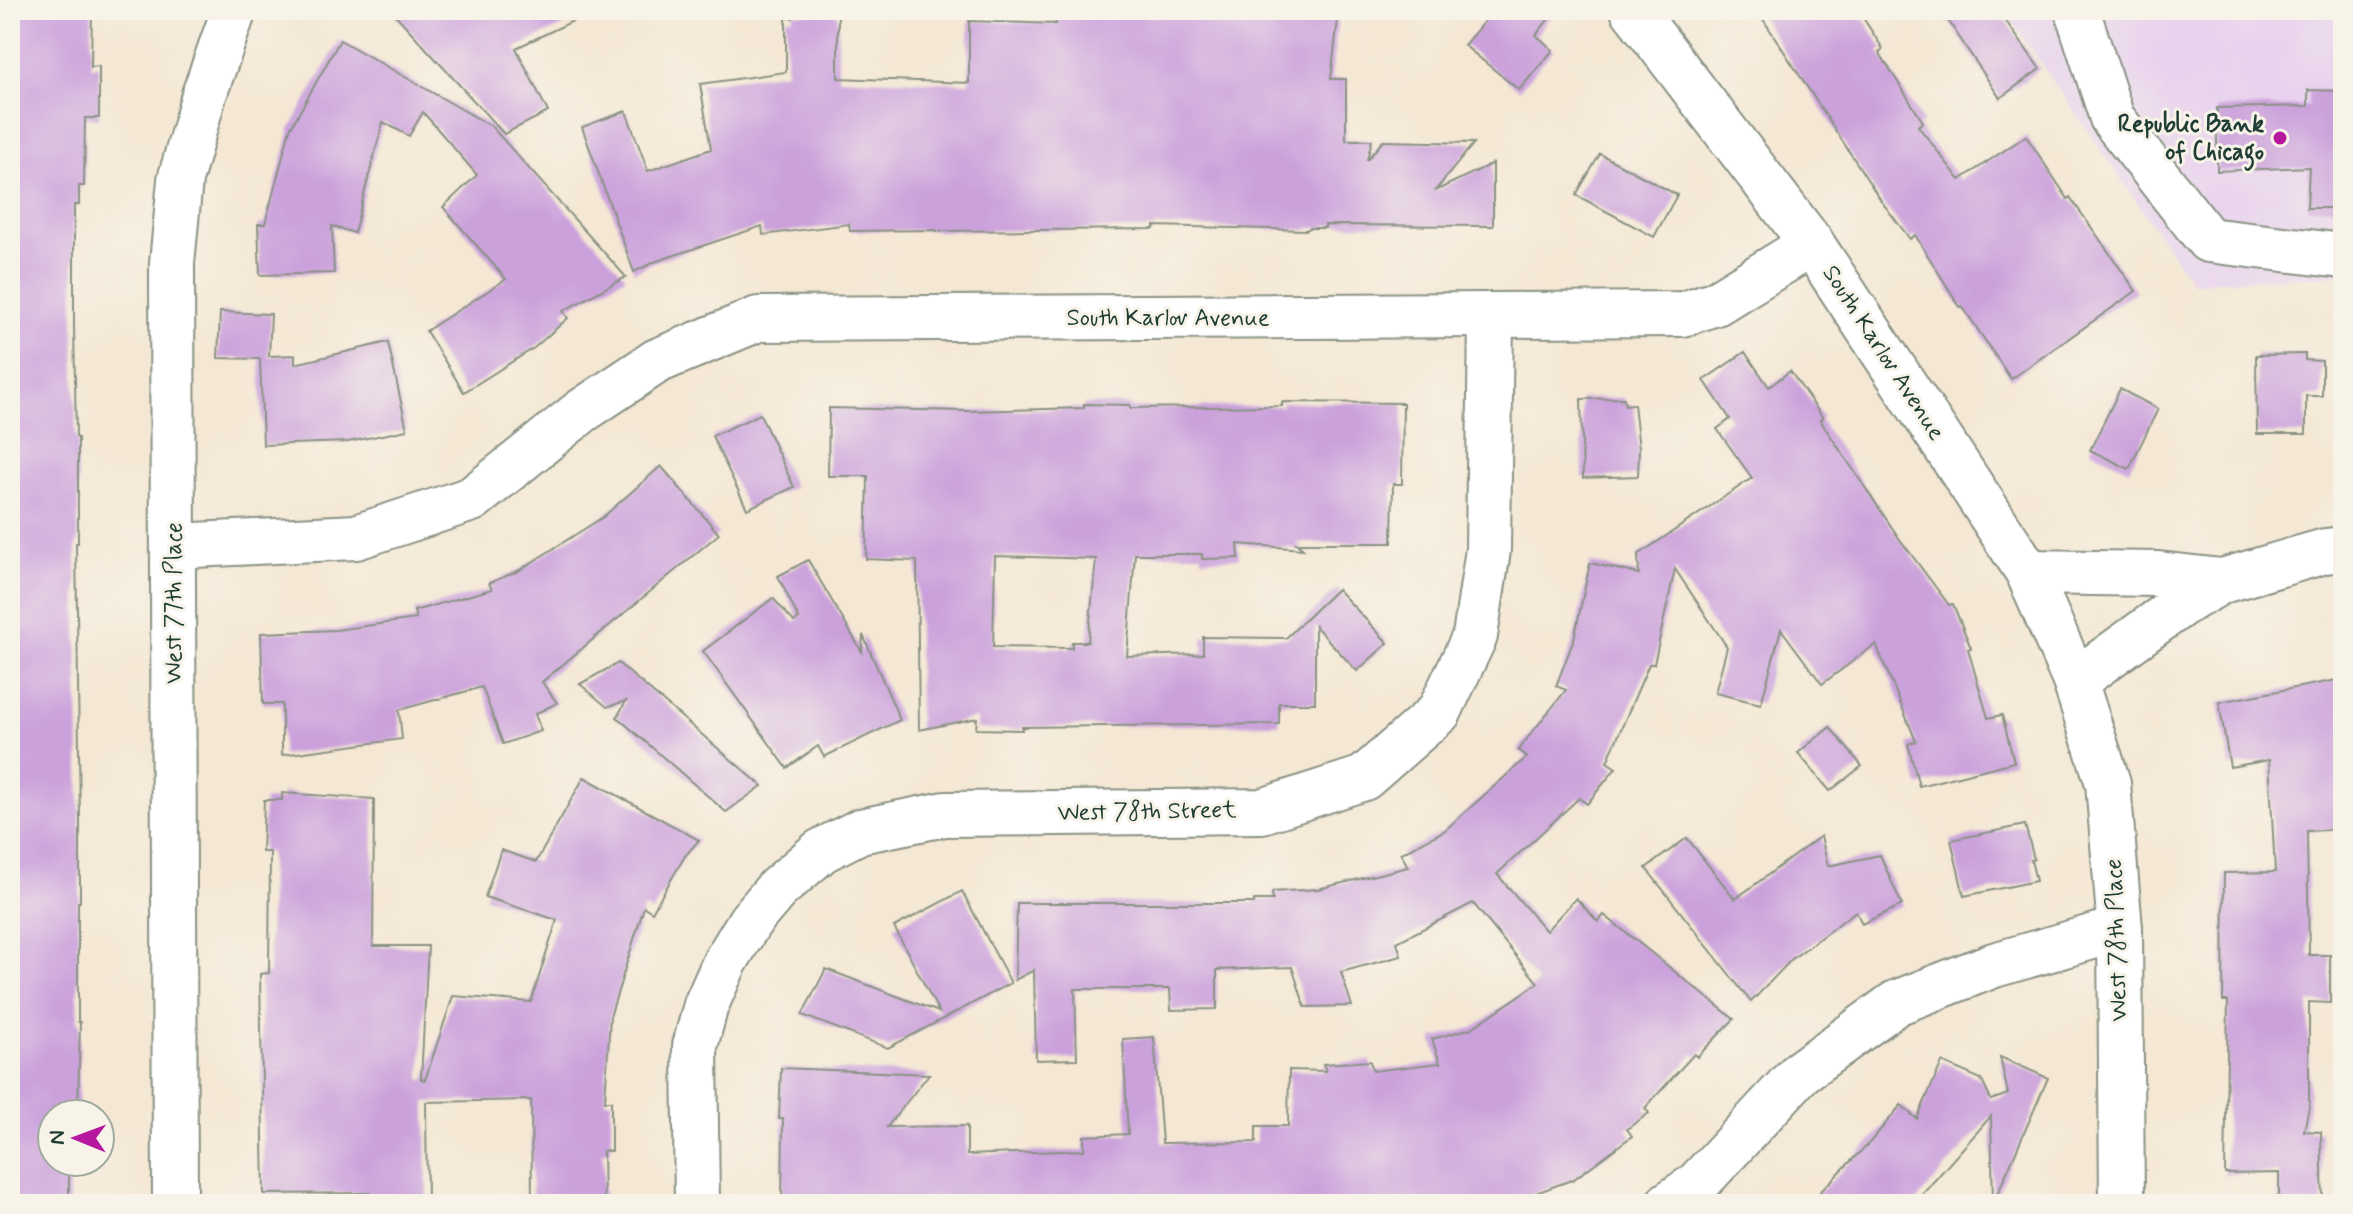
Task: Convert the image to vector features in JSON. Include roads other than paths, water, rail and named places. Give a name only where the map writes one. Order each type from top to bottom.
[{"type":"street","name":"West 77th Place","points":[[175,1204],[172,263],[180,180],[204,95],[234,10]]},
{"type":"street","points":[[1633,10],[1812,244]]},
{"type":"street","points":[[2077,10],[2112,118],[2208,240],[2343,256]]},
{"type":"street","name":"South Karlov Avenue","points":[[174,546],[356,537],[472,499],[582,411],[657,361],[758,319],[1683,314],[1716,303],[1812,244],[2028,572],[2075,681]]},
{"type":"street","name":"West 78th Street","points":[[697,1204],[695,1046],[706,1005],[725,962],[750,921],[777,889],[821,851],[860,831],[945,814],[1262,811],[1364,778],[1439,712],[1475,636],[1488,550],[1491,316]]},
{"type":"street","points":[[2075,681],[2182,604],[2222,581],[2325,551],[2343,549]]},
{"type":"street","points":[[2028,572],[2158,574],[2222,581]]},
{"type":"street","name":"West 78th Place","points":[[2075,681],[2108,783],[2120,929],[2122,1204]]},
{"type":"street","points":[[1668,1204],[1696,1185],[1801,1072],[1896,1003],[1994,965],[2120,929]]},
{"type":"place","name":"Republic Bank of Chicago","points":[[2280,138]]}]
